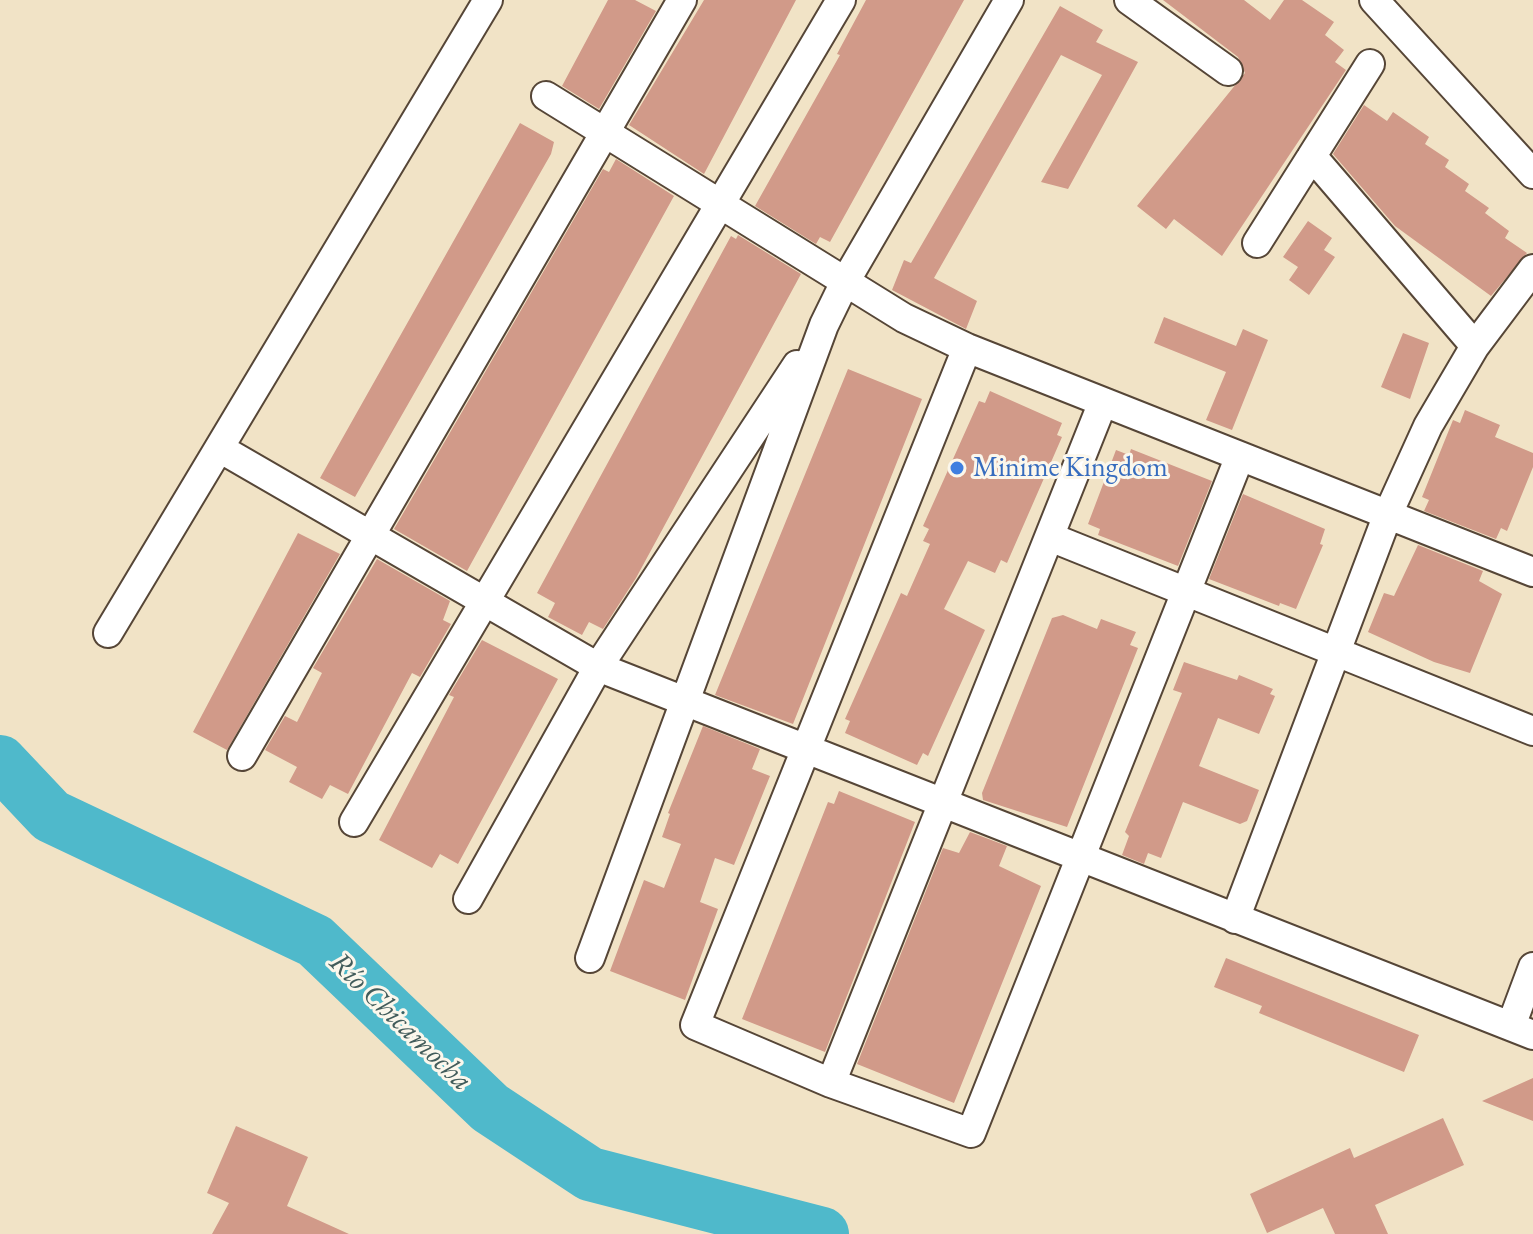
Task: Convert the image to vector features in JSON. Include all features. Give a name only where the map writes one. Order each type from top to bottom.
[{"type":"street","points":[[108,633],[488,0]]},
{"type":"street","points":[[242,756],[682,0]]},
{"type":"street","points":[[354,822],[841,0]]},
{"type":"street","points":[[1129,0],[1228,71]]},
{"type":"street","points":[[1374,0],[1533,174]]},
{"type":"street","points":[[590,958],[824,325],[845,282],[1006,1]]},
{"type":"street","points":[[1257,243],[1370,64]]},
{"type":"street","points":[[546,96],[904,318],[967,348],[1533,572]]},
{"type":"street","points":[[1312,156],[1475,346]]},
{"type":"street","points":[[1235,919],[1388,514],[1428,426],[1475,346],[1533,269]]},
{"type":"street","points":[[468,899],[598,667],[824,325]]},
{"type":"street","points":[[967,348],[695,1025],[831,1083],[971,1133],[1240,456]]},
{"type":"street","points":[[831,1083],[1103,402]]},
{"type":"street","points":[[221,449],[598,667],[1235,919],[1522,1030],[1533,967]]},
{"type":"street","points":[[1050,537],[1533,731]]},
{"type":"building","points":[[608,0],[635,0],[656,11],[599,109],[562,86]]},
{"type":"building","points":[[704,0],[796,0],[704,174],[629,125]]},
{"type":"building","points":[[866,0],[964,0],[830,242],[820,237],[816,244],[755,206],[840,55],[837,54]]},
{"type":"building","points":[[1163,0],[1244,0],[1270,20],[1284,0],[1302,0],[1334,22],[1325,35],[1344,50],[1335,62],[1346,70],[1222,256],[1174,219],[1166,229],[1137,206],[1245,73],[1238,57]]},
{"type":"building","points":[[1060,6],[1103,30],[1096,42],[1138,62],[1068,189],[1041,182],[1102,75],[1061,55],[934,278],[977,301],[966,329],[892,290],[904,260],[911,263]]},
{"type":"building","points":[[1364,105],[1387,121],[1393,112],[1429,137],[1425,144],[1449,160],[1445,167],[1469,184],[1465,191],[1489,208],[1485,213],[1509,231],[1505,238],[1527,253],[1491,296],[1395,226],[1333,154]]},
{"type":"building","points":[[520,123],[554,142],[551,154],[355,497],[320,478]]},
{"type":"building","points":[[616,159],[674,196],[467,571],[394,529],[603,169],[609,172]]},
{"type":"building","points":[[1308,221],[1332,238],[1324,250],[1335,257],[1309,295],[1289,280],[1298,267],[1283,257]]},
{"type":"building","points":[[738,235],[801,274],[636,578],[603,629],[589,622],[582,635],[548,617],[555,603],[537,593],[731,236],[736,239]]},
{"type":"building","points":[[1164,317],[1236,346],[1243,329],[1268,340],[1232,430],[1206,420],[1226,372],[1154,343]]},
{"type":"building","points":[[1403,333],[1429,343],[1410,399],[1381,387]]},
{"type":"building","points":[[848,369],[922,399],[793,724],[715,695]]},
{"type":"building","points":[[990,391],[1062,423],[1057,435],[1062,437],[1007,563],[1001,560],[995,573],[968,561],[944,609],[985,630],[928,756],[923,753],[917,765],[845,733],[850,721],[845,719],[901,593],[907,596],[930,544],[923,541],[929,529],[923,526],[979,401],[985,403]]},
{"type":"building","points":[[1465,410],[1500,425],[1495,437],[1533,453],[1533,467],[1507,531],[1501,528],[1496,539],[1424,511],[1429,500],[1422,497],[1453,420],[1460,423]]},
{"type":"building","points":[[1131,449],[1212,481],[1178,566],[1098,535],[1100,529],[1088,524],[1116,450],[1129,455]]},
{"type":"building","points":[[1243,494],[1325,529],[1320,544],[1323,545],[1296,609],[1280,603],[1279,606],[1209,579]]},
{"type":"building","points":[[298,533],[340,554],[227,750],[193,732]]},
{"type":"building","points":[[1418,545],[1483,571],[1479,581],[1502,594],[1470,673],[1434,662],[1368,632],[1384,593],[1394,596]]},
{"type":"building","points":[[377,559],[450,601],[443,620],[451,624],[420,677],[412,673],[348,794],[330,785],[322,799],[289,782],[297,767],[265,750],[285,716],[297,722],[322,673],[313,668]]},
{"type":"building","points":[[1063,615],[1097,629],[1101,619],[1136,632],[1130,645],[1138,648],[1067,827],[983,800],[982,793],[1052,618]]},
{"type":"building","points":[[482,640],[558,679],[458,864],[440,854],[432,868],[379,840],[454,697],[449,695]]},
{"type":"building","points":[[1184,662],[1237,680],[1239,675],[1273,689],[1270,694],[1275,696],[1259,734],[1218,718],[1199,766],[1259,790],[1247,821],[1240,824],[1183,802],[1161,858],[1148,853],[1144,864],[1122,855],[1129,836],[1125,832],[1182,693],[1173,690]]},
{"type":"building","points":[[703,726],[760,749],[752,769],[770,776],[734,865],[715,858],[700,902],[718,909],[685,1000],[610,971],[644,880],[664,888],[681,844],[662,837],[668,813]]},
{"type":"building","points":[[839,791],[915,822],[825,1052],[742,1019],[828,802],[834,804]]},
{"type":"building","points":[[970,832],[1007,846],[999,866],[1041,886],[954,1103],[857,1064],[943,848],[959,853]]},
{"type":"building","points":[[1226,958],[1419,1035],[1404,1072],[1259,1013],[1262,1006],[1214,987]]},
{"type":"building","points":[[1533,1078],[1533,1121],[1482,1101]]},
{"type":"building","points":[[1443,1118],[1464,1165],[1375,1205],[1388,1234],[1335,1234],[1323,1208],[1267,1233],[1250,1194],[1350,1148],[1354,1158]]},
{"type":"building","points":[[236,1126],[308,1157],[287,1206],[349,1234],[212,1234],[229,1203],[207,1193]]},
{"type":"waterway","name":"Río Chicamocha","points":[[0,762],[51,816],[315,941],[490,1108],[590,1174],[822,1234]]},
{"type":"place","name":"Minime Kingdom","points":[[957,468]]}]
